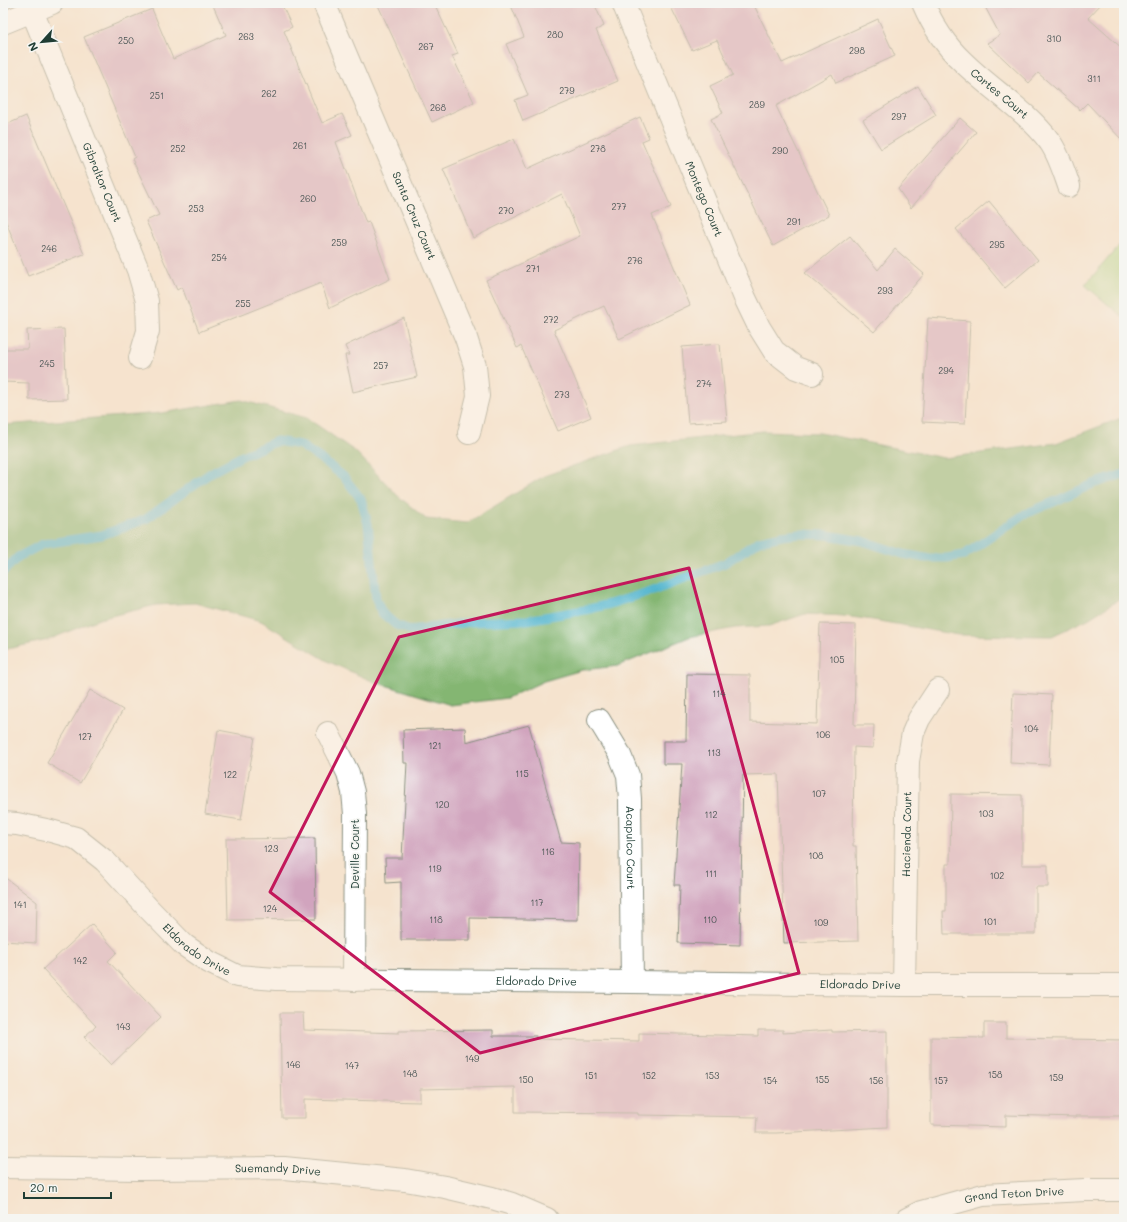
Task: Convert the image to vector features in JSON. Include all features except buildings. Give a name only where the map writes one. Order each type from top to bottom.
[{"type":"street","points":[[3,24],[52,3]]},
{"type":"street","name":"Santa Cruz Court","points":[[324,3],[466,338],[475,366],[478,396],[469,433]]},
{"type":"street","name":"Montego Court","points":[[623,3],[742,290],[759,327],[774,351],[796,368],[812,374]]},
{"type":"street","name":"Cortes Court","points":[[923,3],[943,38],[961,60],[1018,109],[1050,142],[1063,168],[1069,186]]},
{"type":"street","name":"Gibraltor Court","points":[[32,11],[138,270],[147,301],[148,331],[140,358]]},
{"type":"street","name":"Hacienda Court","points":[[904,985],[908,761],[913,733],[919,718],[938,690]]},
{"type":"street","name":"Acapulco Court","points":[[599,720],[619,753],[628,774],[630,799],[632,982]]},
{"type":"street","name":"Deville Court","points":[[328,733],[348,773],[353,792],[355,814],[354,980]]},
{"type":"street","name":"Eldorado Drive","points":[[3,823],[17,824],[76,838],[105,861],[184,945],[209,962],[238,976],[276,979],[354,980],[904,985],[1124,985]]},
{"type":"street","name":"Suemandy Drive","points":[[3,1167],[138,1169],[284,1168],[405,1180],[446,1186],[512,1204],[546,1219]]},
{"type":"street","name":"Grand Teton Drive","points":[[907,1219],[921,1212],[983,1196],[1085,1190],[1124,1190]]},
{"type":"highlighted area","points":[[689,568],[799,973],[480,1053],[270,892],[399,637]]},
{"type":"green space","points":[[1124,240],[1124,318],[1085,285]]},
{"type":"green space","points":[[241,400],[307,418],[356,452],[398,496],[426,519],[467,523],[544,476],[630,446],[763,431],[820,433],[944,458],[1056,443],[1124,417],[1124,595],[1088,619],[1052,636],[958,635],[873,620],[843,616],[805,614],[769,626],[735,628],[689,637],[618,666],[582,670],[544,681],[507,698],[451,705],[372,681],[329,662],[261,621],[195,603],[156,605],[99,619],[48,640],[3,650],[3,425],[162,413]]},
{"type":"water","points":[[1124,757],[1124,826],[1121,826],[1121,759]]},
{"type":"waterway","points":[[3,572],[18,557],[43,544],[102,535],[146,519],[212,472],[244,455],[277,441],[300,445],[321,459],[343,476],[361,499],[368,524],[376,599],[382,613],[396,625],[410,630],[471,622],[527,620],[610,604],[648,592],[725,563],[759,541],[782,536],[800,534],[827,535],[863,541],[903,554],[925,558],[947,558],[964,555],[1025,514],[1093,484],[1124,474]]}]
